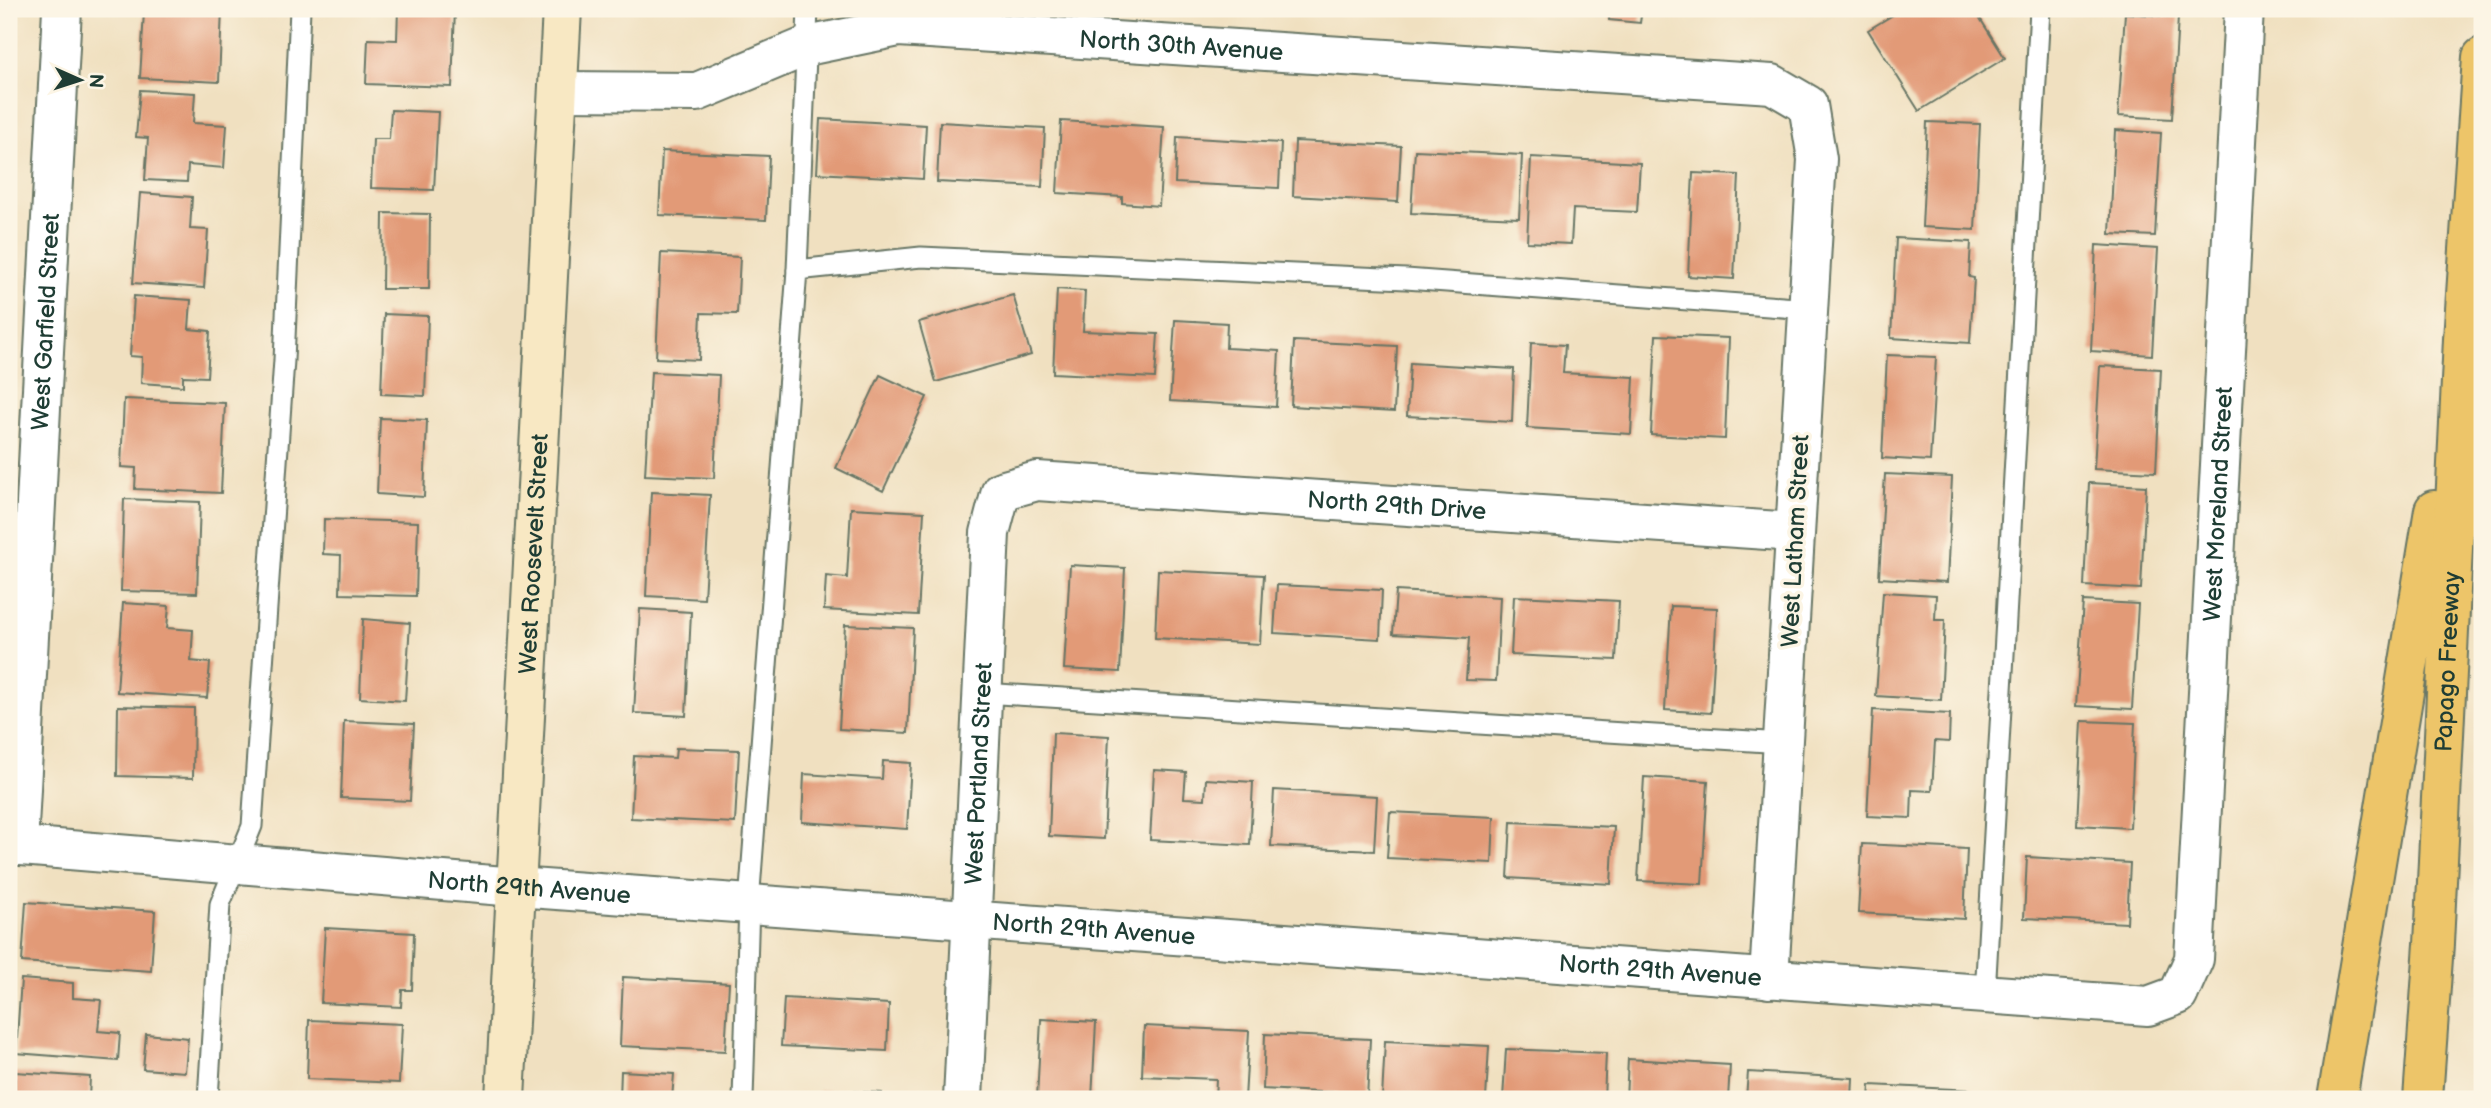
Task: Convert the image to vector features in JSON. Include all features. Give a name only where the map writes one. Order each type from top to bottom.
[{"type":"highway","name":"Papago Freeway","points":[[2423,1099],[2434,943],[2463,339],[2482,57]]},
{"type":"highway","points":[[2337,1099],[2463,339]]},
{"type":"street","name":"West Garfield Street","points":[[13,846],[62,9]]},
{"type":"street","name":"West Roosevelt Street","points":[[505,1099],[562,9]]},
{"type":"street","name":"West Moreland Street","points":[[2178,995],[2194,959],[2244,9]]},
{"type":"street","name":"North 30th Avenue","points":[[558,91],[697,92],[807,27],[899,27],[1772,84],[1808,105]]},
{"type":"street","name":"West Latham Street","points":[[1769,979],[1817,159],[1808,105]]},
{"type":"street","name":"North 29th Drive","points":[[1001,491],[1037,481],[1795,532]]},
{"type":"street","name":"West Portland Street","points":[[963,1099],[990,533],[1001,491]]},
{"type":"street","name":"North 29th Avenue","points":[[13,846],[516,887],[1985,995],[2148,1006],[2178,995]]},
{"type":"lane","points":[[208,1099],[220,904],[252,826],[284,360],[300,9]]},
{"type":"lane","points":[[1985,995],[2040,9]]},
{"type":"lane","points":[[743,1099],[749,903],[797,270],[807,27]]},
{"type":"lane","points":[[797,270],[921,257],[1406,279],[1809,309]]},
{"type":"lane","points":[[983,693],[1783,743]]},
{"type":"building","points":[[157,9],[222,9],[219,82],[140,78],[144,12],[157,13]]},
{"type":"building","points":[[398,9],[455,9],[452,87],[366,84],[368,39],[397,40]]},
{"type":"building","points":[[1610,9],[1642,9],[1640,23],[1609,20]]},
{"type":"building","points":[[1903,9],[1974,9],[2005,58],[1919,111],[1868,30]]},
{"type":"building","points":[[2125,13],[2178,17],[2172,119],[2118,116]]},
{"type":"building","points":[[140,90],[195,93],[193,123],[227,125],[224,168],[188,165],[187,182],[145,180],[148,138],[136,137]]},
{"type":"building","points":[[391,110],[438,112],[434,190],[371,188],[373,139],[389,139]]},
{"type":"building","points":[[820,119],[926,125],[923,179],[817,173]]},
{"type":"building","points":[[1061,121],[1164,127],[1159,206],[1122,203],[1122,197],[1057,193]]},
{"type":"building","points":[[940,122],[1045,128],[1042,187],[937,182]]},
{"type":"building","points":[[1927,122],[1980,124],[1975,230],[1922,227]]},
{"type":"building","points":[[2115,130],[2161,133],[2155,236],[2110,234]]},
{"type":"building","points":[[1177,137],[1281,143],[1279,188],[1175,183]]},
{"type":"building","points":[[1295,141],[1401,146],[1398,202],[1293,196]]},
{"type":"building","points":[[1415,150],[1522,155],[1519,218],[1411,213]]},
{"type":"building","points":[[662,151],[769,156],[766,220],[659,215]]},
{"type":"building","points":[[1531,157],[1640,163],[1637,212],[1573,209],[1571,244],[1527,242]]},
{"type":"building","points":[[1693,173],[1739,175],[1734,279],[1688,276]]},
{"type":"building","points":[[140,193],[192,197],[190,229],[208,230],[204,288],[133,283]]},
{"type":"building","points":[[383,213],[430,214],[429,289],[382,289]]},
{"type":"building","points":[[1896,238],[1971,242],[1969,277],[1974,278],[1970,343],[1891,338]]},
{"type":"building","points":[[2096,245],[2158,249],[2152,355],[2091,351]]},
{"type":"building","points":[[661,253],[740,257],[737,314],[701,313],[699,360],[656,358]]},
{"type":"building","points":[[1057,289],[1085,291],[1083,331],[1158,334],[1155,378],[1053,373]]},
{"type":"building","points":[[1013,295],[1031,355],[936,382],[919,322]]},
{"type":"building","points":[[134,296],[191,300],[189,329],[210,331],[207,377],[183,376],[183,386],[141,383],[142,357],[130,356]]},
{"type":"building","points":[[384,314],[428,316],[425,396],[381,394]]},
{"type":"building","points":[[1175,320],[1227,323],[1226,348],[1279,351],[1276,407],[1170,401]]},
{"type":"building","points":[[1656,335],[1729,338],[1725,439],[1651,435]]},
{"type":"building","points":[[1294,341],[1397,346],[1394,412],[1291,406]]},
{"type":"building","points":[[1531,343],[1565,345],[1563,373],[1634,377],[1631,434],[1527,428]]},
{"type":"building","points":[[1887,355],[1936,357],[1930,461],[1882,458]]},
{"type":"building","points":[[1410,363],[1514,369],[1512,422],[1407,416]]},
{"type":"building","points":[[2100,366],[2161,369],[2156,472],[2094,469]]},
{"type":"building","points":[[651,372],[719,375],[714,478],[645,475]]},
{"type":"building","points":[[880,375],[927,397],[883,491],[836,468]]},
{"type":"building","points":[[124,399],[225,403],[221,493],[135,489],[136,468],[121,467]]},
{"type":"building","points":[[380,418],[427,420],[424,497],[377,494]]},
{"type":"building","points":[[1885,474],[1952,477],[1947,582],[1879,578]]},
{"type":"building","points":[[2089,483],[2146,486],[2141,589],[2084,586]]},
{"type":"building","points":[[651,492],[710,495],[704,599],[646,596]]},
{"type":"building","points":[[124,499],[200,502],[197,593],[121,591]]},
{"type":"building","points":[[851,508],[924,512],[918,615],[824,610],[826,576],[847,578]]},
{"type":"building","points":[[324,519],[418,522],[416,596],[340,594],[341,555],[323,554]]},
{"type":"building","points":[[1070,565],[1125,568],[1120,672],[1064,669]]},
{"type":"building","points":[[1158,570],[1264,575],[1260,644],[1155,638]]},
{"type":"building","points":[[1277,585],[1382,590],[1380,639],[1274,633]]},
{"type":"building","points":[[1396,591],[1500,597],[1496,681],[1466,680],[1469,638],[1393,634]]},
{"type":"building","points":[[1883,592],[1936,595],[1935,620],[1945,620],[1941,700],[1876,696]]},
{"type":"building","points":[[1514,596],[1619,601],[1616,660],[1511,655]]},
{"type":"building","points":[[2083,601],[2138,604],[2132,709],[2076,706]]},
{"type":"building","points":[[123,603],[169,606],[167,628],[193,630],[191,661],[210,663],[207,698],[117,692]]},
{"type":"building","points":[[1671,606],[1717,608],[1711,713],[1665,710]]},
{"type":"building","points":[[640,609],[691,612],[686,716],[634,713]]},
{"type":"building","points":[[363,619],[410,623],[405,701],[360,698]]},
{"type":"building","points":[[845,625],[913,628],[908,733],[839,729]]},
{"type":"building","points":[[118,706],[194,708],[193,778],[117,776]]},
{"type":"building","points":[[1873,710],[1950,714],[1949,742],[1935,741],[1932,791],[1912,790],[1911,818],[1867,816]]},
{"type":"building","points":[[344,721],[414,724],[410,801],[341,798]]},
{"type":"building","points":[[2082,721],[2135,723],[2130,828],[2077,825]]},
{"type":"building","points":[[1053,733],[1109,736],[1104,839],[1049,836]]},
{"type":"building","points":[[676,748],[739,750],[735,823],[631,818],[634,756],[675,758]]},
{"type":"building","points":[[883,761],[911,763],[907,829],[802,822],[804,774],[882,779]]},
{"type":"building","points":[[1154,770],[1186,772],[1184,798],[1205,799],[1206,779],[1253,782],[1250,845],[1150,840]]},
{"type":"building","points":[[1644,777],[1708,781],[1702,884],[1638,881]]},
{"type":"building","points":[[1274,790],[1377,796],[1374,851],[1271,846]]},
{"type":"building","points":[[1390,812],[1494,817],[1492,863],[1387,858]]},
{"type":"building","points":[[1511,822],[1614,827],[1611,884],[1508,878]]},
{"type":"building","points":[[1862,844],[1967,849],[1964,919],[1858,913]]},
{"type":"building","points":[[2027,857],[2130,863],[2127,923],[2024,918]]},
{"type":"building","points":[[26,902],[155,911],[151,971],[22,962]]},
{"type":"building","points":[[325,928],[414,933],[412,990],[402,990],[401,1007],[321,1003]]},
{"type":"building","points":[[623,977],[729,983],[725,1051],[620,1046]]},
{"type":"building","points":[[21,979],[73,983],[73,998],[101,1000],[98,1031],[120,1033],[118,1061],[16,1053]]},
{"type":"building","points":[[784,998],[889,1004],[887,1051],[781,1046]]},
{"type":"building","points":[[1041,1019],[1096,1022],[1092,1099],[1037,1099]]},
{"type":"building","points":[[309,1020],[402,1024],[399,1083],[307,1079]]},
{"type":"building","points":[[1144,1026],[1249,1031],[1245,1099],[1215,1099],[1216,1079],[1142,1076]]},
{"type":"building","points":[[146,1034],[188,1038],[185,1072],[143,1069]]},
{"type":"building","points":[[1265,1034],[1370,1039],[1367,1099],[1337,1099],[1338,1093],[1263,1089]]},
{"type":"building","points":[[1385,1041],[1489,1046],[1486,1099],[1382,1099]]},
{"type":"building","points":[[1506,1049],[1606,1053],[1604,1099],[1503,1099]]},
{"type":"building","points":[[1628,1059],[1730,1065],[1728,1099],[1626,1099]]},
{"type":"building","points":[[621,1071],[674,1074],[672,1099],[620,1099]]},
{"type":"building","points":[[15,1072],[90,1077],[89,1099],[14,1099]]},
{"type":"building","points":[[1748,1072],[1853,1078],[1852,1099],[1746,1099]]},
{"type":"building","points":[[1870,1085],[1973,1090],[1972,1099],[1869,1099]]},
{"type":"building","points":[[819,1090],[882,1093],[882,1099],[819,1099]]}]
